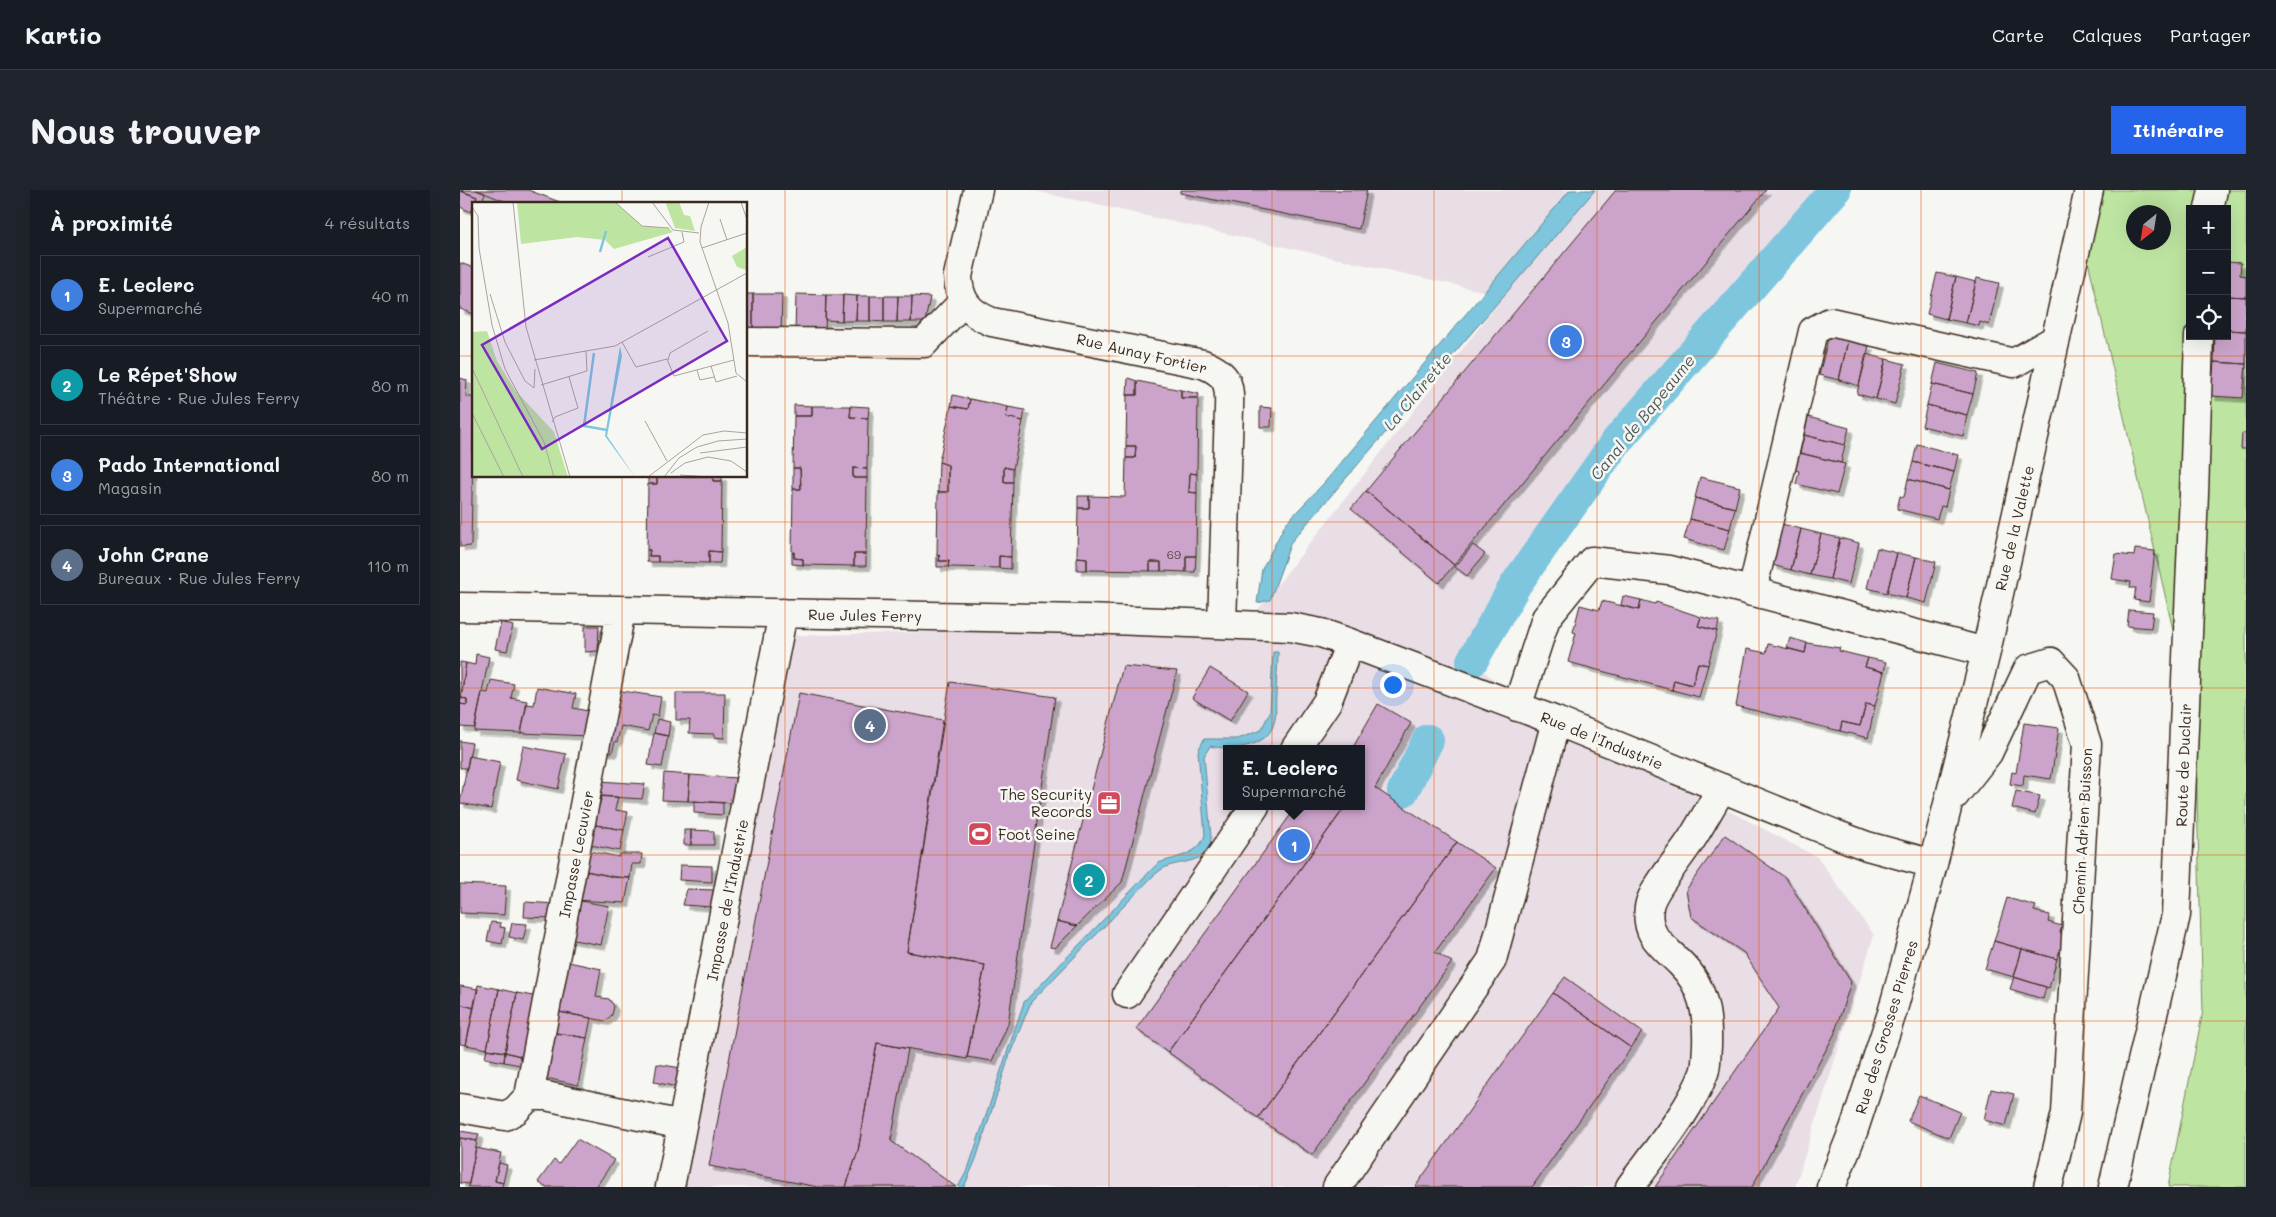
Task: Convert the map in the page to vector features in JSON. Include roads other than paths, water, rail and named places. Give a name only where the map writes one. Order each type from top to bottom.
[{"type":"street","points":[[748,342],[924,344],[963,302],[958,290],[958,276],[978,190]]},
{"type":"street","name":"Rue de la Valette","points":[[1933,864],[1986,652],[2089,190]]},
{"type":"street","points":[[2210,205],[2213,190]]},
{"type":"street","name":"Rue Aunay Fortier","points":[[963,302],[972,312],[992,322],[1191,362],[1208,366],[1221,374],[1228,383],[1229,394],[1222,624]]},
{"type":"street","points":[[1752,592],[1813,331],[1830,322],[2014,363],[2056,339]]},
{"type":"street","name":"Route de Duclair","points":[[2113,1187],[2176,915],[2199,340]]},
{"type":"street","points":[[1517,707],[1546,618],[1592,561],[1668,570],[1986,652]]},
{"type":"street","name":"Rue Jules Ferry","points":[[460,607],[783,613],[1270,626]]},
{"type":"street","name":"Impasse Lecuvier","points":[[529,1096],[621,611]]},
{"type":"street","name":"Impasse de l'Industrie","points":[[670,1187],[783,613]]},
{"type":"street","name":"Rue de l'Industrie","points":[[1270,626],[1320,633],[1350,643],[1556,721],[1834,834],[1867,846],[1933,864]]},
{"type":"street","points":[[1298,745],[1326,702],[1350,643]]},
{"type":"street","name":"Chemin Adrien Buisson","points":[[1948,803],[1988,753],[2028,669],[2051,662],[2066,678],[2087,744],[2066,1113],[2048,1187]]},
{"type":"street","points":[[1337,1187],[1492,960],[1556,721]]},
{"type":"street","points":[[1630,1187],[1685,1107],[1705,1070],[1706,1010],[1693,978],[1682,964],[1658,942],[1650,930],[1649,905],[1654,894],[1693,838],[1722,788]]},
{"type":"street","points":[[1127,994],[1252,810]]},
{"type":"street","name":"Rue des Grosses Pierres","points":[[1831,1187],[1854,1129],[1892,1013],[1933,864]]},
{"type":"street","points":[[460,1108],[505,1116],[516,1110],[529,1096],[546,1096],[682,1125]]},
{"type":"water","name":"La Clairette","points":[[1570,190],[1595,190],[1291,542],[1270,600],[1257,603],[1262,569],[1286,523],[1324,483]]},
{"type":"water","points":[[1273,652],[1278,652],[1275,716],[1270,731],[1264,738],[1251,745],[1223,745],[1223,747],[1210,746],[1204,756],[1211,837],[1206,852],[1194,860],[1166,867],[1153,876],[1031,1002],[1010,1054],[976,1159],[964,1187],[958,1187],[968,1169],[1024,1002],[1158,863],[1186,854],[1198,847],[1202,842],[1205,835],[1198,751],[1204,739],[1238,739],[1261,730],[1270,712]]},
{"type":"waterway","name":"Canal de Bapeaume","points":[[1472,661],[1516,584],[1616,442],[1835,190]]},
{"type":"waterway","name":"Canal de Bapeaume","points":[[1403,791],[1428,740]]},
{"type":"place","name":"Pado International","points":[[1566,341]]},
{"type":"place","name":"John Crane","points":[[870,725]]},
{"type":"place","name":"The Security Records","points":[[1109,803]]},
{"type":"place","name":"Foot Seine","points":[[980,834]]},
{"type":"place","name":"E. Leclerc","points":[[1294,845]]},
{"type":"place","name":"Le Répet'Show","points":[[1089,880]]}]
